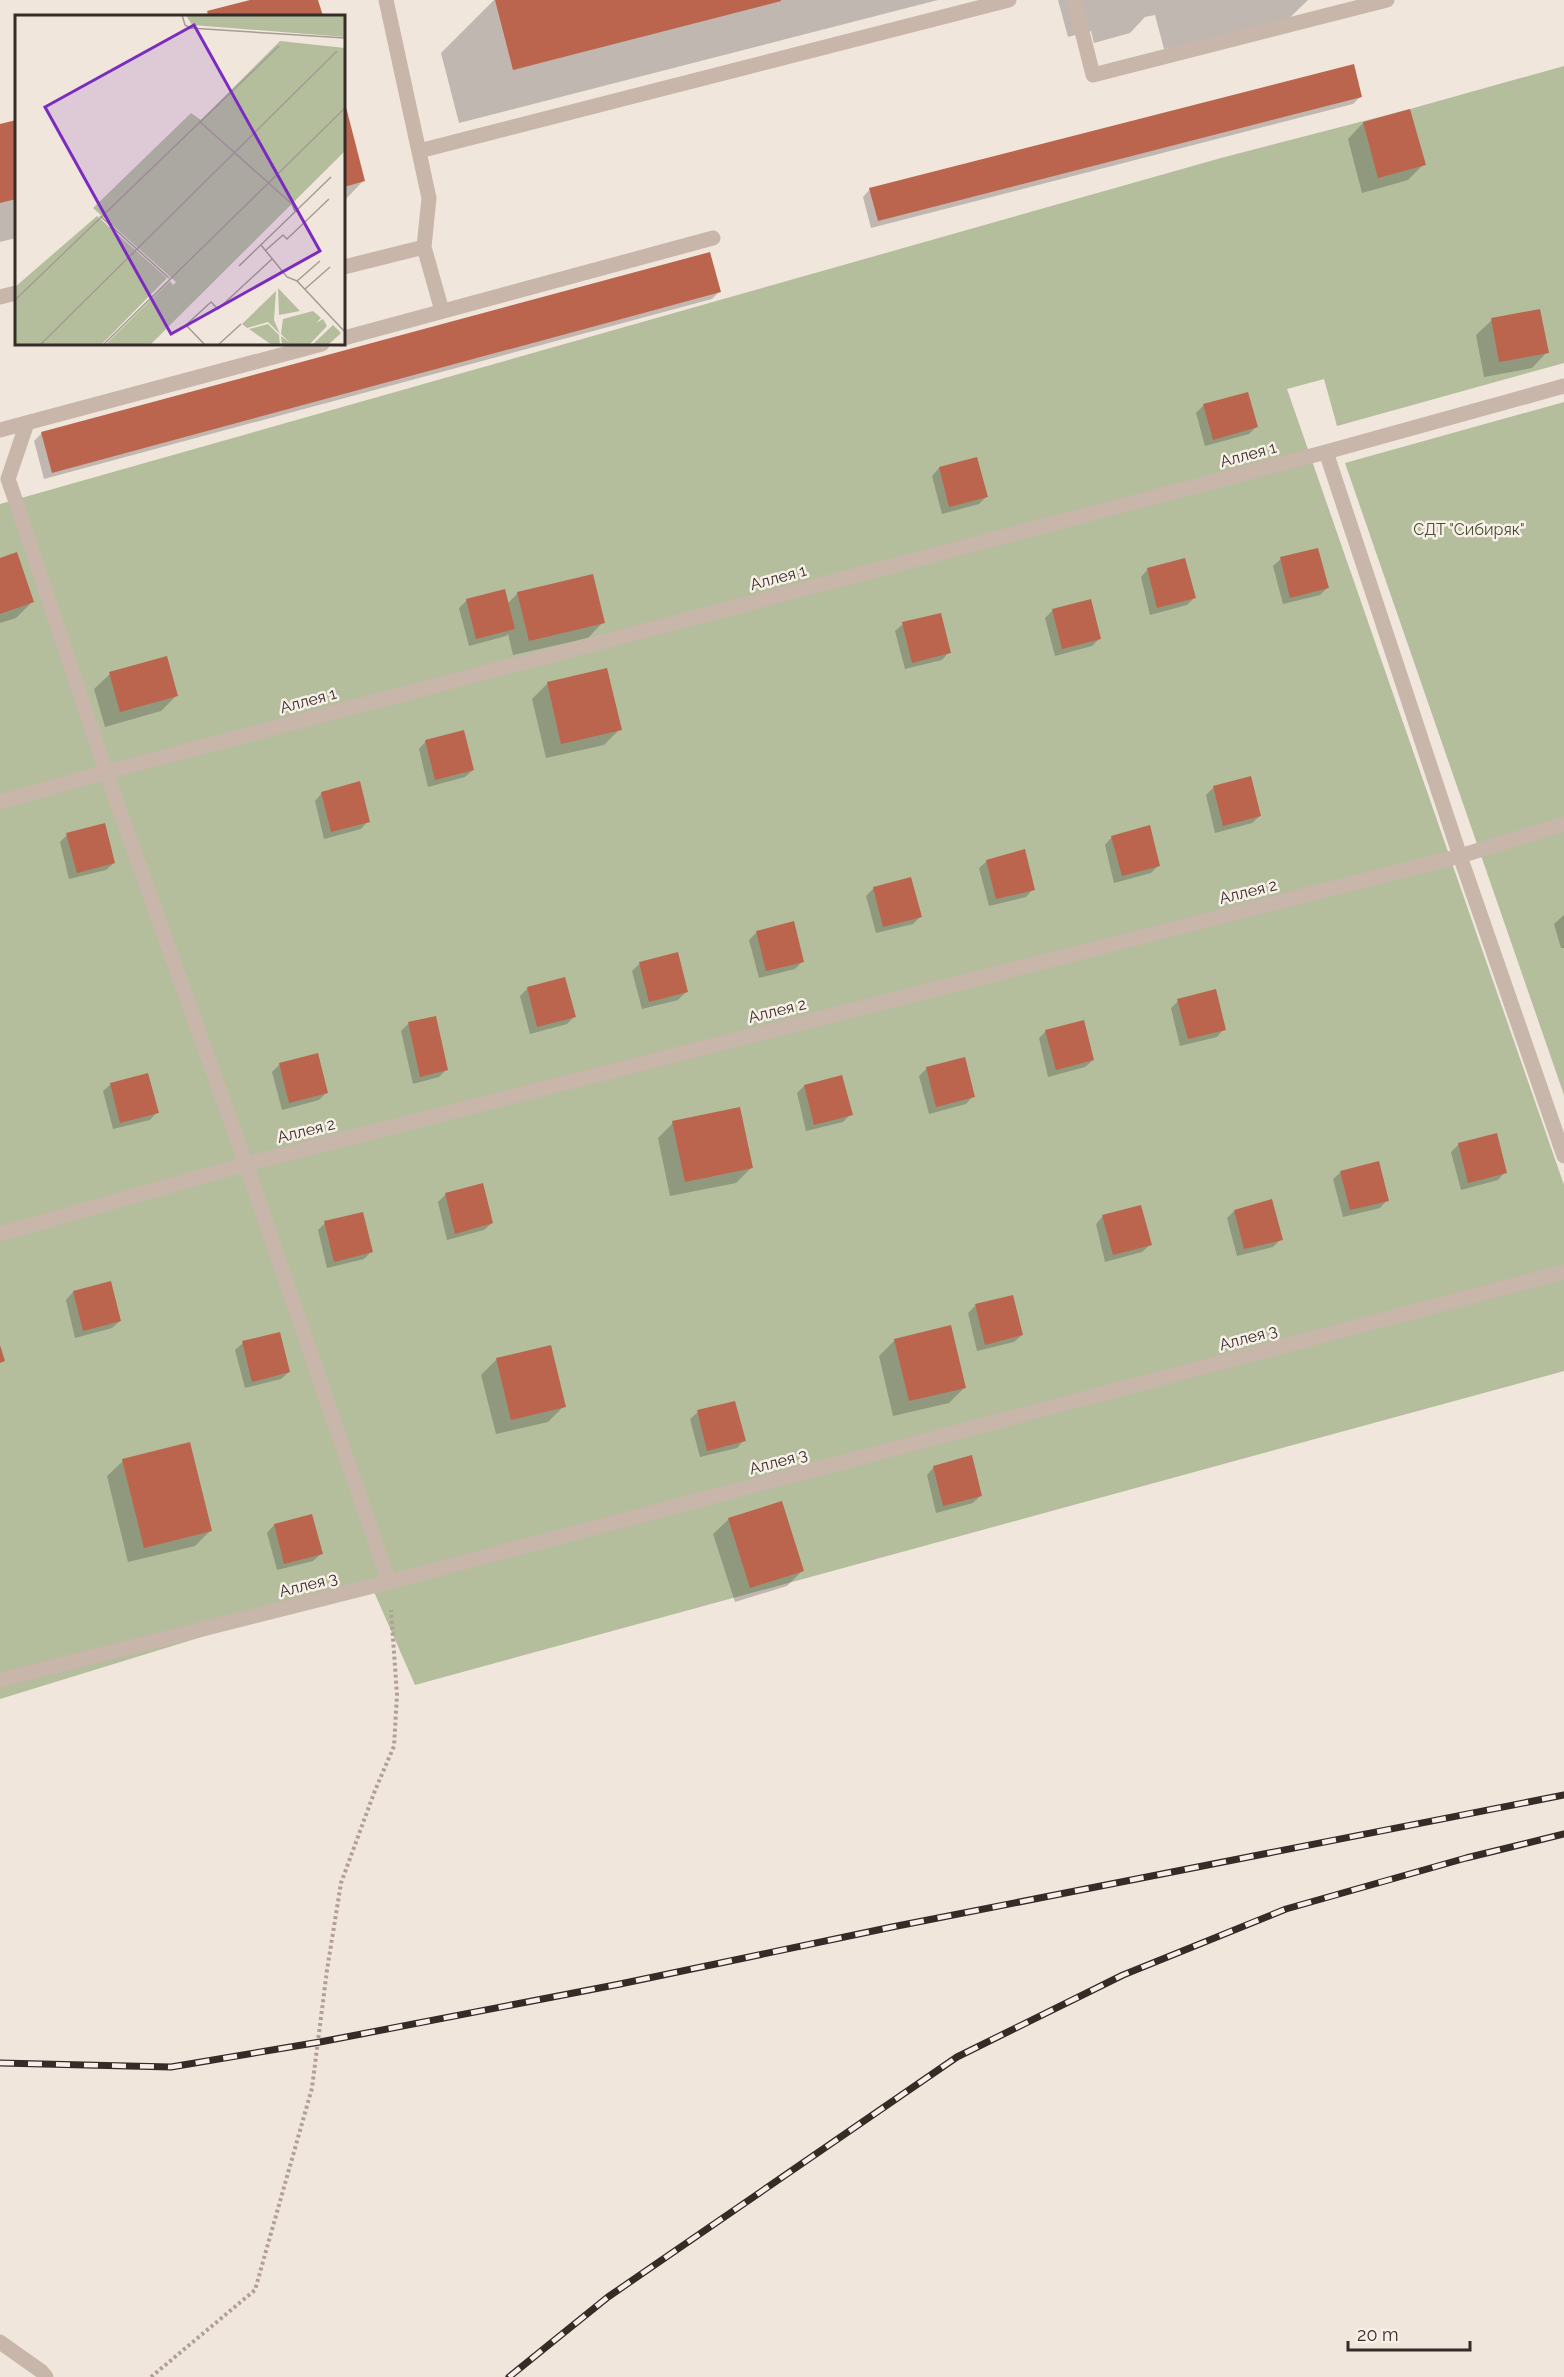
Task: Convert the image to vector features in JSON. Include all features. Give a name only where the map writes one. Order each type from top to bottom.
[{"type":"street","points":[[386,0],[429,198],[424,247],[442,311]]},
{"type":"street","points":[[419,151],[1009,0]]},
{"type":"street","points":[[1074,0],[1094,75],[1387,0]]},
{"type":"street","points":[[345,338],[713,238]]},
{"type":"street","points":[[345,267],[424,247]]},
{"type":"street","points":[[0,297],[15,292]]},
{"type":"street","points":[[0,430],[318,345]]},
{"type":"street","name":"Аллея 1","points":[[0,802],[106,772],[1326,452],[1564,386]]},
{"type":"street","points":[[27,423],[8,479],[106,772],[246,1164],[388,1582]]},
{"type":"street","points":[[1326,452],[1460,855],[1564,1156]]},
{"type":"street","name":"Аллея 2","points":[[0,1234],[246,1164],[1460,855],[1564,824]]},
{"type":"street","name":"Аллея 3","points":[[0,1680],[388,1582],[1564,1272]]},
{"type":"street","points":[[0,2343],[42,2371],[46,2377]]},
{"type":"path","points":[[150,2377],[255,2290],[312,2088],[341,1883],[374,1792],[394,1746],[397,1695],[388,1582]]},
{"type":"green space","points":[[1564,66],[1564,363],[1337,426],[1324,379],[1287,389],[1564,1185],[1564,1371],[415,1685],[371,1585],[0,1699],[0,504],[1221,158]]},
{"type":"green space","name":"СДТ \"Сибиряк\"","points":[[1564,402],[1564,1095],[1345,463]]},
{"type":"building","points":[[250,0],[318,0],[323,15],[209,15],[207,11]]},
{"type":"building","points":[[495,0],[781,0],[781,1],[513,70]]},
{"type":"building","points":[[1354,64],[1362,97],[878,221],[869,188]]},
{"type":"building","points":[[345,103],[365,181],[345,187]]},
{"type":"building","points":[[1410,109],[1426,165],[1378,178],[1363,122]]},
{"type":"building","points":[[15,120],[15,199],[0,203],[0,124]]},
{"type":"building","points":[[710,252],[721,292],[52,473],[41,432]]},
{"type":"building","points":[[1540,309],[1549,353],[1499,362],[1491,318]]},
{"type":"building","points":[[1248,392],[1258,427],[1213,440],[1203,404]]},
{"type":"building","points":[[977,457],[988,497],[949,507],[939,467]]},
{"type":"building","points":[[1318,548],[1329,588],[1290,598],[1280,557]]},
{"type":"building","points":[[17,552],[34,602],[0,614],[0,558]]},
{"type":"building","points":[[1185,558],[1196,598],[1157,608],[1147,568]]},
{"type":"building","points":[[593,574],[605,623],[529,641],[517,592]]},
{"type":"building","points":[[505,589],[515,629],[476,639],[466,599]]},
{"type":"building","points":[[1091,599],[1101,639],[1062,649],[1052,609]]},
{"type":"building","points":[[941,613],[951,653],[912,663],[902,622]]},
{"type":"building","points":[[167,656],[178,696],[120,712],[109,672]]},
{"type":"building","points":[[607,668],[622,730],[561,744],[547,682]]},
{"type":"building","points":[[464,730],[474,770],[435,780],[425,740]]},
{"type":"building","points":[[1251,776],[1261,816],[1223,826],[1213,786]]},
{"type":"building","points":[[360,781],[370,822],[331,832],[321,792]]},
{"type":"building","points":[[105,823],[115,863],[77,873],[66,833]]},
{"type":"building","points":[[1150,825],[1160,866],[1122,876],[1111,836]]},
{"type":"building","points":[[1025,849],[1035,890],[996,899],[986,860]]},
{"type":"building","points":[[911,877],[922,917],[883,927],[873,887]]},
{"type":"building","points":[[794,921],[804,962],[766,971],[756,931]]},
{"type":"building","points":[[678,952],[688,992],[649,1002],[639,962]]},
{"type":"building","points":[[565,977],[576,1017],[537,1027],[527,987]]},
{"type":"building","points":[[1216,989],[1226,1030],[1188,1039],[1177,999]]},
{"type":"building","points":[[436,1016],[448,1070],[420,1077],[408,1022]]},
{"type":"building","points":[[1084,1020],[1094,1060],[1056,1070],[1045,1030]]},
{"type":"building","points":[[318,1053],[328,1093],[289,1103],[279,1063]]},
{"type":"building","points":[[965,1057],[975,1097],[936,1107],[926,1067]]},
{"type":"building","points":[[148,1073],[159,1113],[120,1123],[110,1083]]},
{"type":"building","points":[[842,1075],[853,1115],[814,1125],[804,1085]]},
{"type":"building","points":[[740,1107],[753,1168],[685,1182],[672,1121]]},
{"type":"building","points":[[1497,1133],[1507,1173],[1468,1183],[1458,1143]]},
{"type":"building","points":[[1379,1161],[1389,1201],[1350,1210],[1340,1171]]},
{"type":"building","points":[[483,1183],[493,1223],[455,1234],[445,1193]]},
{"type":"building","points":[[1272,1199],[1283,1240],[1244,1249],[1234,1210]]},
{"type":"building","points":[[1141,1205],[1152,1245],[1113,1255],[1102,1215]]},
{"type":"building","points":[[363,1212],[373,1252],[334,1262],[324,1221]]},
{"type":"building","points":[[111,1281],[121,1321],[83,1331],[73,1291]]},
{"type":"building","points":[[1013,1295],[1023,1335],[985,1345],[975,1304]]},
{"type":"building","points":[[951,1325],[966,1388],[909,1401],[894,1339]]},
{"type":"building","points":[[280,1332],[290,1372],[252,1382],[242,1341]]},
{"type":"building","points":[[0,1345],[5,1361],[0,1363]]},
{"type":"building","points":[[551,1345],[566,1407],[511,1420],[496,1358]]},
{"type":"building","points":[[735,1401],[746,1441],[707,1451],[697,1410]]},
{"type":"building","points":[[190,1442],[212,1531],[144,1548],[122,1459]]},
{"type":"building","points":[[972,1455],[982,1496],[943,1506],[933,1466]]},
{"type":"building","points":[[782,1501],[804,1571],[750,1588],[728,1518]]},
{"type":"building","points":[[312,1514],[323,1554],[284,1564],[274,1524]]},
{"type":"railway","points":[[0,2063],[171,2067],[320,2042],[1564,1795]]},
{"type":"railway","points":[[509,2377],[608,2297],[957,2057],[1123,1975],[1286,1909],[1466,1858],[1564,1834]]}]
